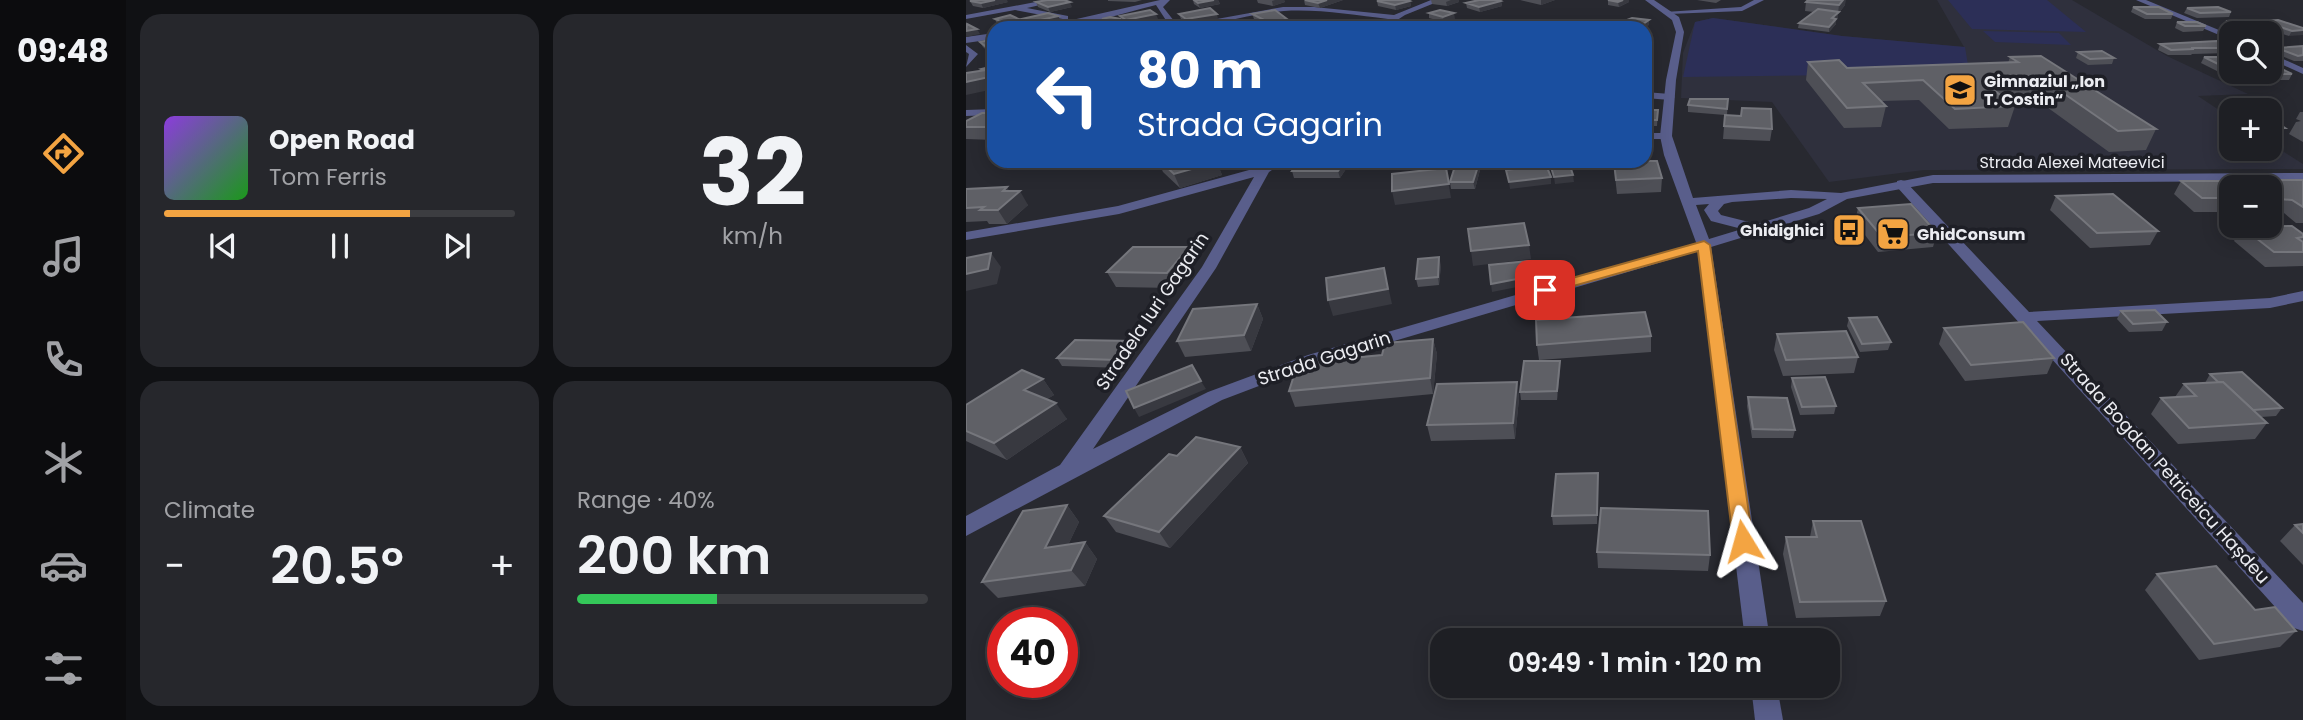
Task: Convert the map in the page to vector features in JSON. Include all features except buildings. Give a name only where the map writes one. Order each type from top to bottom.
[{"type":"street","points":[[966,17],[1058,0]]},
{"type":"street","points":[[1087,21],[1166,0]]},
{"type":"street","points":[[1166,0],[1159,7],[1170,21]]},
{"type":"street","points":[[1389,21],[1438,0]]},
{"type":"street","points":[[1649,0],[1669,12],[1676,19],[1681,32],[1670,97],[1667,136],[1687,202],[1704,245],[1755,628]]},
{"type":"street","points":[[1669,12],[1742,9],[1760,0]]},
{"type":"street","points":[[2140,0],[2219,33]]},
{"type":"street","points":[[1016,8],[1078,21]]},
{"type":"street","points":[[1219,21],[1283,9],[1314,9],[1395,17]]},
{"type":"street","points":[[966,64],[974,54],[967,46],[987,39]]},
{"type":"street","points":[[2282,61],[2303,71]]},
{"type":"street","points":[[1652,96],[1670,97]]},
{"type":"street","points":[[966,113],[987,112]]},
{"type":"street","points":[[1652,136],[1667,136]]},
{"type":"street","points":[[966,236],[1119,210],[1268,168]]},
{"type":"street","name":"Stradela Iuri Gagarin","points":[[1067,471],[1209,268],[1264,170]]},
{"type":"street","name":"Strada Alexei Mateevici","points":[[1843,196],[1901,184],[1959,177],[2303,177]]},
{"type":"street","name":"Strada Bogdan Petriceicu Hașdeu","points":[[1901,184],[2301,614]]},
{"type":"street","points":[[1687,202],[1791,194],[1843,196]]},
{"type":"street","name":"Strada Gagarin","points":[[966,527],[1067,471],[1215,396],[1314,359],[1814,211],[1843,196]]},
{"type":"street","points":[[1730,199],[1720,201],[1711,210],[1716,218],[1740,226],[1763,226]]},
{"type":"street","points":[[2027,317],[2270,303],[2303,296]]},
{"type":"street","points":[[1766,698],[1769,720]]},
{"type":"shaded area","name":"Gimnaziul „Ion T. Costin“","points":[[1937,0],[2072,0],[2167,56],[2219,80],[2219,84],[2227,84],[2248,94],[2198,96],[2219,110],[2219,161],[2282,161],[2282,151],[2303,164],[2303,169],[1924,170],[1829,182],[1772,102],[1681,98],[1683,53],[1695,22],[1713,18],[1842,36],[1964,47]]},
{"type":"shaded area","points":[[1948,0],[2047,0],[2086,32],[1972,29]]},
{"type":"shaded area","points":[[1713,18],[1842,36],[1965,47],[1968,65],[1839,68],[1844,75],[1683,77],[1695,22]]},
{"type":"shaded area","points":[[1983,31],[2059,33],[2071,45],[1995,42]]},
{"type":"place","name":"Gimnaziul „Ion T. Costin“","points":[[1960,90]]},
{"type":"place","name":"Ghidighici","points":[[1849,230]]},
{"type":"place","name":"GhidConsum","points":[[1893,234]]},
{"type":"route","points":[[1545,290],[1704,245],[1743,541]]}]
